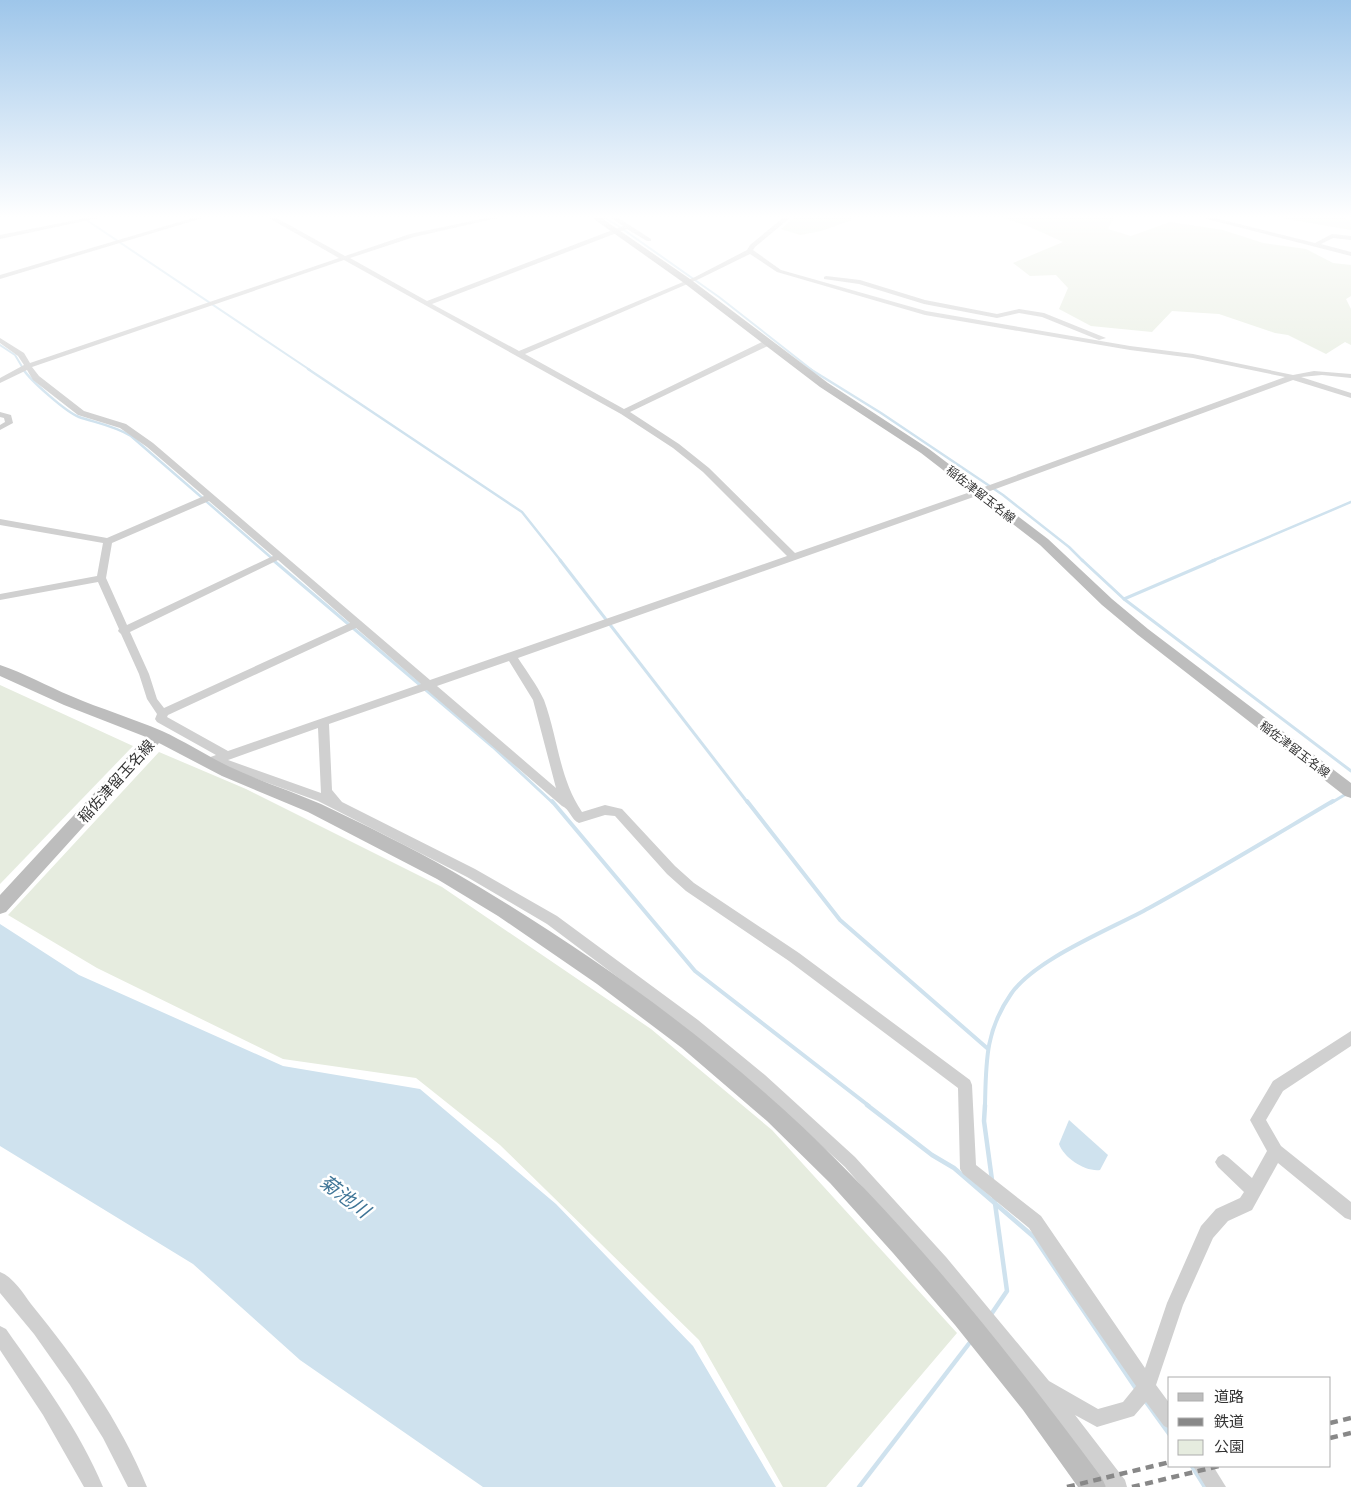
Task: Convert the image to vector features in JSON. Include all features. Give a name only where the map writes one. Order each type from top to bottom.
[{"type":"main road","name":"稲佐津留玉名線","points":[[700,286],[767,342],[824,385],[986,489],[1107,602],[1143,632],[1348,789]]},
{"type":"main road","name":"稲佐津留玉名線","points":[[0,670],[69,701],[151,742],[0,907]]},
{"type":"main road","points":[[151,742],[217,759],[227,772],[341,821],[443,874],[571,954],[689,1042],[774,1114],[837,1176],[901,1245],[963,1317],[1031,1402],[1093,1487]]},
{"type":"street","points":[[0,381],[28,366],[260,286]]},
{"type":"street","points":[[397,286],[624,412],[676,446],[706,470],[794,556]]},
{"type":"street","points":[[428,303],[472,286]]},
{"type":"street","points":[[519,354],[677,286]]},
{"type":"street","points":[[833,286],[925,312],[987,325],[1121,347],[1192,356],[1293,377],[1351,396]]},
{"type":"street","points":[[874,286],[924,302],[997,316],[1020,310],[1044,315],[1085,333],[1118,343],[1121,347]]},
{"type":"street","points":[[0,340],[21,355],[36,378],[81,413],[123,426],[136,433],[569,805]]},
{"type":"street","points":[[624,412],[767,342]]},
{"type":"street","points":[[217,759],[430,686],[986,489],[1304,373],[1316,372],[1351,376]]},
{"type":"street","points":[[0,414],[8,417],[9,423],[0,428]]},
{"type":"street","points":[[0,522],[108,542],[210,497]]},
{"type":"street","points":[[108,542],[101,578],[123,631],[144,674],[152,699],[157,708],[163,713]]},
{"type":"street","points":[[123,631],[279,557]]},
{"type":"street","points":[[0,597],[101,578]]},
{"type":"street","points":[[357,623],[163,713],[160,719],[217,759],[292,786],[339,806],[471,873],[552,920],[693,1025],[760,1080],[850,1162],[940,1263],[1042,1386],[1118,1487]]},
{"type":"street","points":[[512,657],[538,699],[551,744],[559,785],[569,805],[579,818],[605,810],[618,812],[671,870],[690,887],[794,957],[965,1084],[968,1169],[1035,1222],[1168,1417]]},
{"type":"street","points":[[323,723],[326,790],[339,806]]},
{"type":"street","points":[[1351,1038],[1278,1086],[1258,1120],[1276,1151],[1351,1212]]},
{"type":"street","points":[[1042,1386],[1097,1418],[1128,1410],[1147,1387],[1175,1303],[1207,1232],[1222,1215],[1246,1204],[1276,1151]]},
{"type":"street","points":[[1223,1162],[1253,1190]]},
{"type":"street","points":[[0,1280],[59,1352],[122,1453],[138,1487]]},
{"type":"street","points":[[0,1334],[36,1386],[67,1436],[94,1487]]},
{"type":"street","points":[[1203,1467],[1217,1487]]},
{"type":"green space","points":[[1067,286],[1351,286],[1351,296],[1346,299],[1351,309],[1351,345],[1345,342],[1326,354],[1288,335],[1275,333],[1219,314],[1172,311],[1152,332],[1091,326],[1059,309],[1068,288]]},
{"type":"green space","points":[[0,685],[133,746],[0,884]]},
{"type":"green space","points":[[159,752],[246,789],[442,887],[651,1029],[772,1130],[957,1333],[826,1487],[783,1487],[699,1340],[500,1145],[416,1078],[283,1059],[97,968],[8,915]]},
{"type":"water","name":"菊池川","points":[[0,924],[79,975],[283,1066],[420,1089],[556,1204],[693,1346],[776,1487],[483,1487],[300,1360],[193,1264],[0,1146]]},
{"type":"water","points":[[1069,1120],[1108,1155],[1100,1170],[1088,1169],[1076,1163],[1065,1154],[1059,1144]]},
{"type":"waterway","points":[[185,286],[310,370]]},
{"type":"waterway","points":[[704,286],[812,370]]},
{"type":"waterway","points":[[0,345],[15,355],[24,370]]},
{"type":"waterway","points":[[23,369],[49,396],[73,414],[112,427],[131,436],[275,561]]},
{"type":"waterway","points":[[308,369],[522,512],[561,561]]},
{"type":"waterway","points":[[810,369],[881,413],[1003,495],[1069,547],[1082,560]]},
{"type":"waterway","points":[[1212,561],[1351,502]]},
{"type":"waterway","points":[[273,560],[493,747],[553,803]]},
{"type":"waterway","points":[[560,560],[748,803]]},
{"type":"waterway","points":[[1082,560],[1124,599]]},
{"type":"waterway","points":[[1124,599],[1215,560]]},
{"type":"waterway","points":[[1124,599],[1351,771]]},
{"type":"waterway","points":[[1331,803],[1351,791]]},
{"type":"waterway","points":[[552,801],[695,971],[869,1106]]},
{"type":"waterway","points":[[747,801],[840,920],[987,1048]]},
{"type":"waterway","points":[[985,1106],[987,1061],[992,1034],[1002,1008],[1022,981],[1055,957],[1172,895],[1333,801]]},
{"type":"waterway","points":[[867,1105],[932,1155],[954,1168],[995,1203]]},
{"type":"waterway","points":[[985,1105],[984,1121],[992,1180]]},
{"type":"waterway","points":[[994,1196],[995,1203]]},
{"type":"waterway","points":[[990,1316],[1007,1291],[995,1203]]},
{"type":"waterway","points":[[995,1203],[1034,1237],[1137,1390]]},
{"type":"waterway","points":[[859,1487],[971,1341]]},
{"type":"waterway","points":[[1144,1399],[1168,1432]]},
{"type":"waterway","points":[[1193,1467],[1205,1487]]},
{"type":"railway","points":[[1331,1423],[1351,1418]]},
{"type":"railway","points":[[1331,1438],[1351,1433]]},
{"type":"railway","points":[[1067,1487],[1168,1462]]},
{"type":"railway","points":[[1132,1487],[1215,1467]]}]
